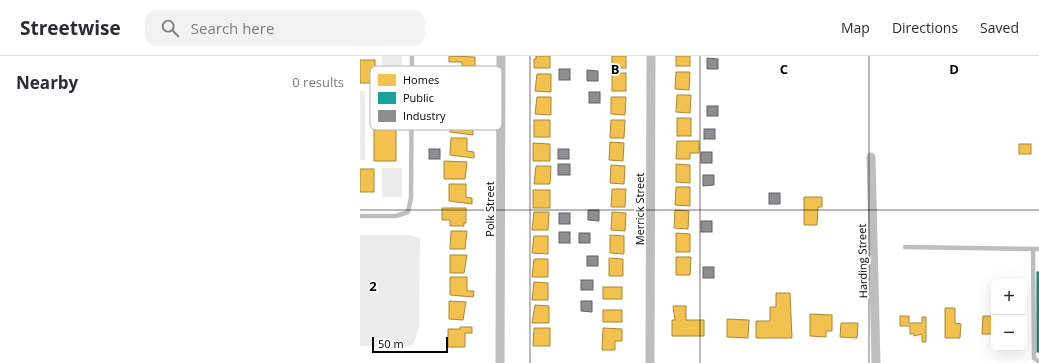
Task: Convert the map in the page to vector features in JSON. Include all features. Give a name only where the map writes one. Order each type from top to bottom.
[{"type":"street","name":"Polk Street","points":[[502,56],[502,66]]},
{"type":"street","name":"Merrick Street","points":[[650,363],[651,56]]},
{"type":"street","name":"Polk Street","points":[[500,363],[502,130]]},
{"type":"street","name":"Harding Street","points":[[872,158],[876,363]]},
{"type":"lane","points":[[412,56],[412,66]]},
{"type":"lane","points":[[360,216],[396,216],[408,212],[411,198],[411,130]]},
{"type":"lane","points":[[905,247],[1039,249]]},
{"type":"lane","points":[[1033,249],[1034,358],[1038,362]]},
{"type":"shaded area","points":[[382,56],[402,56],[402,66],[382,66]]},
{"type":"shaded area","points":[[360,91],[365,91],[365,160],[360,160]]},
{"type":"shaded area","points":[[382,168],[402,168],[402,197],[382,197]]},
{"type":"shaded area","points":[[360,235],[410,235],[420,238],[419,327],[415,340],[411,346],[401,348],[360,346]]},
{"type":"building: Homes","points":[[449,56],[475,57],[475,66],[462,66],[462,62],[449,62]]},
{"type":"building: Homes","points":[[536,56],[550,56],[550,68],[534,68],[534,59],[536,59]]},
{"type":"building: Homes","points":[[612,56],[626,56],[626,68],[612,68]]},
{"type":"building: Homes","points":[[676,56],[690,56],[690,66],[676,66]]},
{"type":"building: Homes","points":[[360,60],[375,60],[375,66],[370,66],[370,83],[360,83]]},
{"type":"building: Homes","points":[[676,72],[690,72],[689,90],[675,89]]},
{"type":"building: Homes","points":[[612,73],[626,73],[626,91],[612,91]]},
{"type":"building: Homes","points":[[537,74],[551,74],[551,92],[535,91]]},
{"type":"building: Homes","points":[[677,95],[691,95],[690,113],[676,112]]},
{"type":"building: Homes","points":[[537,97],[551,97],[551,115],[535,114]]},
{"type":"building: Homes","points":[[611,97],[626,97],[625,115],[611,114]]},
{"type":"building: Homes","points":[[677,118],[691,118],[691,136],[677,136]]},
{"type":"building: Homes","points":[[534,120],[550,120],[550,137],[534,137]]},
{"type":"building: Homes","points":[[611,120],[625,120],[624,138],[610,138]]},
{"type":"building: Homes","points":[[374,130],[396,130],[396,161],[374,161]]},
{"type":"building: Homes","points":[[450,130],[473,130],[473,135],[450,132]]},
{"type":"building: Homes","points":[[451,138],[467,138],[467,151],[474,152],[474,158],[450,155]]},
{"type":"building: Homes","points":[[677,141],[699,141],[699,153],[690,153],[690,159],[676,159]]},
{"type":"building: Homes","points":[[610,142],[624,143],[623,161],[609,160]]},
{"type":"building: Homes","points":[[533,143],[550,144],[550,161],[533,161]]},
{"type":"building: Homes","points":[[1019,144],[1031,144],[1031,154],[1019,154]]},
{"type":"building: Homes","points":[[444,161],[467,162],[465,179],[444,179]]},
{"type":"building: Homes","points":[[676,164],[690,165],[690,183],[676,182]]},
{"type":"building: Homes","points":[[611,165],[625,166],[624,184],[610,183]]},
{"type":"building: Homes","points":[[536,166],[551,166],[550,184],[534,184]]},
{"type":"building: Homes","points":[[360,169],[374,169],[374,192],[360,192]]},
{"type":"building: Homes","points":[[449,184],[466,184],[466,197],[472,198],[472,204],[449,201]]},
{"type":"building: Homes","points":[[676,187],[690,187],[690,206],[675,205]]},
{"type":"building: Homes","points":[[612,189],[626,189],[625,207],[611,207]]},
{"type":"building: Homes","points":[[533,190],[550,190],[550,208],[533,208]]},
{"type":"building: Homes","points":[[804,197],[822,197],[822,207],[818,207],[817,225],[804,225]]},
{"type":"building: Homes","points":[[442,208],[466,208],[466,223],[464,223],[464,226],[450,226],[450,220],[442,220]]},
{"type":"building: Homes","points":[[675,210],[689,211],[688,229],[674,228]]},
{"type":"building: Homes","points":[[534,212],[549,212],[548,230],[532,230]]},
{"type":"building: Homes","points":[[612,212],[626,213],[625,231],[611,230]]},
{"type":"building: Homes","points":[[451,231],[467,231],[465,249],[450,249]]},
{"type":"building: Homes","points":[[676,233],[690,234],[690,252],[676,252]]},
{"type":"building: Homes","points":[[610,235],[624,236],[624,254],[610,253]]},
{"type":"building: Homes","points":[[534,236],[548,236],[548,254],[532,253]]},
{"type":"building: Homes","points":[[450,255],[467,255],[464,273],[450,273]]},
{"type":"building: Homes","points":[[676,257],[691,257],[690,275],[676,275]]},
{"type":"building: Homes","points":[[609,258],[623,259],[623,276],[609,276]]},
{"type":"building: Homes","points":[[534,259],[548,259],[548,277],[532,277]]},
{"type":"building: Homes","points":[[450,277],[467,277],[467,291],[474,291],[473,297],[450,295]]},
{"type":"building: Homes","points":[[534,282],[548,283],[548,300],[532,300]]},
{"type":"building: Homes","points":[[603,287],[622,287],[622,299],[603,299]]},
{"type":"building: Homes","points":[[776,293],[790,293],[792,338],[756,338],[756,321],[770,321],[770,307],[776,307]]},
{"type":"building: Homes","points":[[449,301],[466,302],[463,320],[449,319]]},
{"type":"building: Homes","points":[[535,305],[549,306],[549,323],[532,323]]},
{"type":"building: Homes","points":[[673,306],[686,306],[686,320],[704,320],[704,336],[672,336],[672,320],[675,320]]},
{"type":"building: Homes","points":[[945,308],[955,308],[955,323],[961,324],[960,338],[945,338]]},
{"type":"building: Homes","points":[[603,310],[622,310],[622,322],[603,322]]},
{"type":"building: Homes","points":[[810,314],[832,315],[832,331],[826,331],[826,337],[810,336]]},
{"type":"building: Homes","points":[[900,316],[909,316],[909,323],[922,323],[922,317],[926,317],[926,342],[922,342],[922,334],[914,336],[914,334],[910,334],[910,326],[900,326]]},
{"type":"building: Homes","points":[[983,316],[991,316],[991,334],[982,334]]},
{"type":"building: Homes","points":[[727,319],[749,320],[748,338],[727,337]]},
{"type":"building: Homes","points":[[841,323],[858,323],[857,338],[840,337]]},
{"type":"building: Homes","points":[[460,327],[472,327],[472,333],[465,333],[465,347],[448,347],[448,329],[460,329]]},
{"type":"building: Homes","points":[[534,328],[550,328],[550,346],[533,346]]},
{"type":"building: Homes","points":[[603,328],[622,329],[622,341],[615,341],[615,350],[602,350]]},
{"type":"building: Public","points":[[1037,272],[1039,272],[1039,352],[1037,352]]},
{"type":"building: Industry","points":[[707,58],[718,59],[718,69],[707,69]]},
{"type":"building: Industry","points":[[559,69],[570,69],[570,80],[559,80]]},
{"type":"building: Industry","points":[[587,70],[598,71],[598,81],[587,81]]},
{"type":"building: Industry","points":[[589,92],[600,92],[600,103],[589,103]]},
{"type":"building: Industry","points":[[707,106],[718,106],[718,116],[707,116]]},
{"type":"building: Industry","points":[[704,129],[715,129],[715,139],[704,139]]},
{"type":"building: Industry","points":[[429,149],[440,149],[440,159],[429,159]]},
{"type":"building: Industry","points":[[558,149],[569,149],[569,159],[558,159]]},
{"type":"building: Industry","points":[[701,152],[712,152],[712,163],[701,163]]},
{"type":"building: Industry","points":[[558,164],[570,164],[570,175],[558,175]]},
{"type":"building: Industry","points":[[703,175],[714,175],[714,185],[703,186]]},
{"type":"building: Industry","points":[[769,193],[780,193],[780,204],[769,204]]},
{"type":"building: Industry","points":[[588,210],[599,210],[599,221],[588,220]]},
{"type":"building: Industry","points":[[559,213],[570,213],[570,224],[559,224]]},
{"type":"building: Industry","points":[[701,221],[712,221],[712,232],[701,232]]},
{"type":"building: Industry","points":[[559,232],[570,232],[570,243],[559,243]]},
{"type":"building: Industry","points":[[579,233],[590,233],[590,243],[579,243]]},
{"type":"building: Industry","points":[[587,256],[598,256],[598,266],[587,266]]},
{"type":"building: Industry","points":[[703,267],[714,267],[714,278],[703,278]]},
{"type":"building: Industry","points":[[581,280],[593,280],[593,290],[581,290]]},
{"type":"building: Industry","points":[[581,301],[592,301],[592,312],[581,311]]}]
